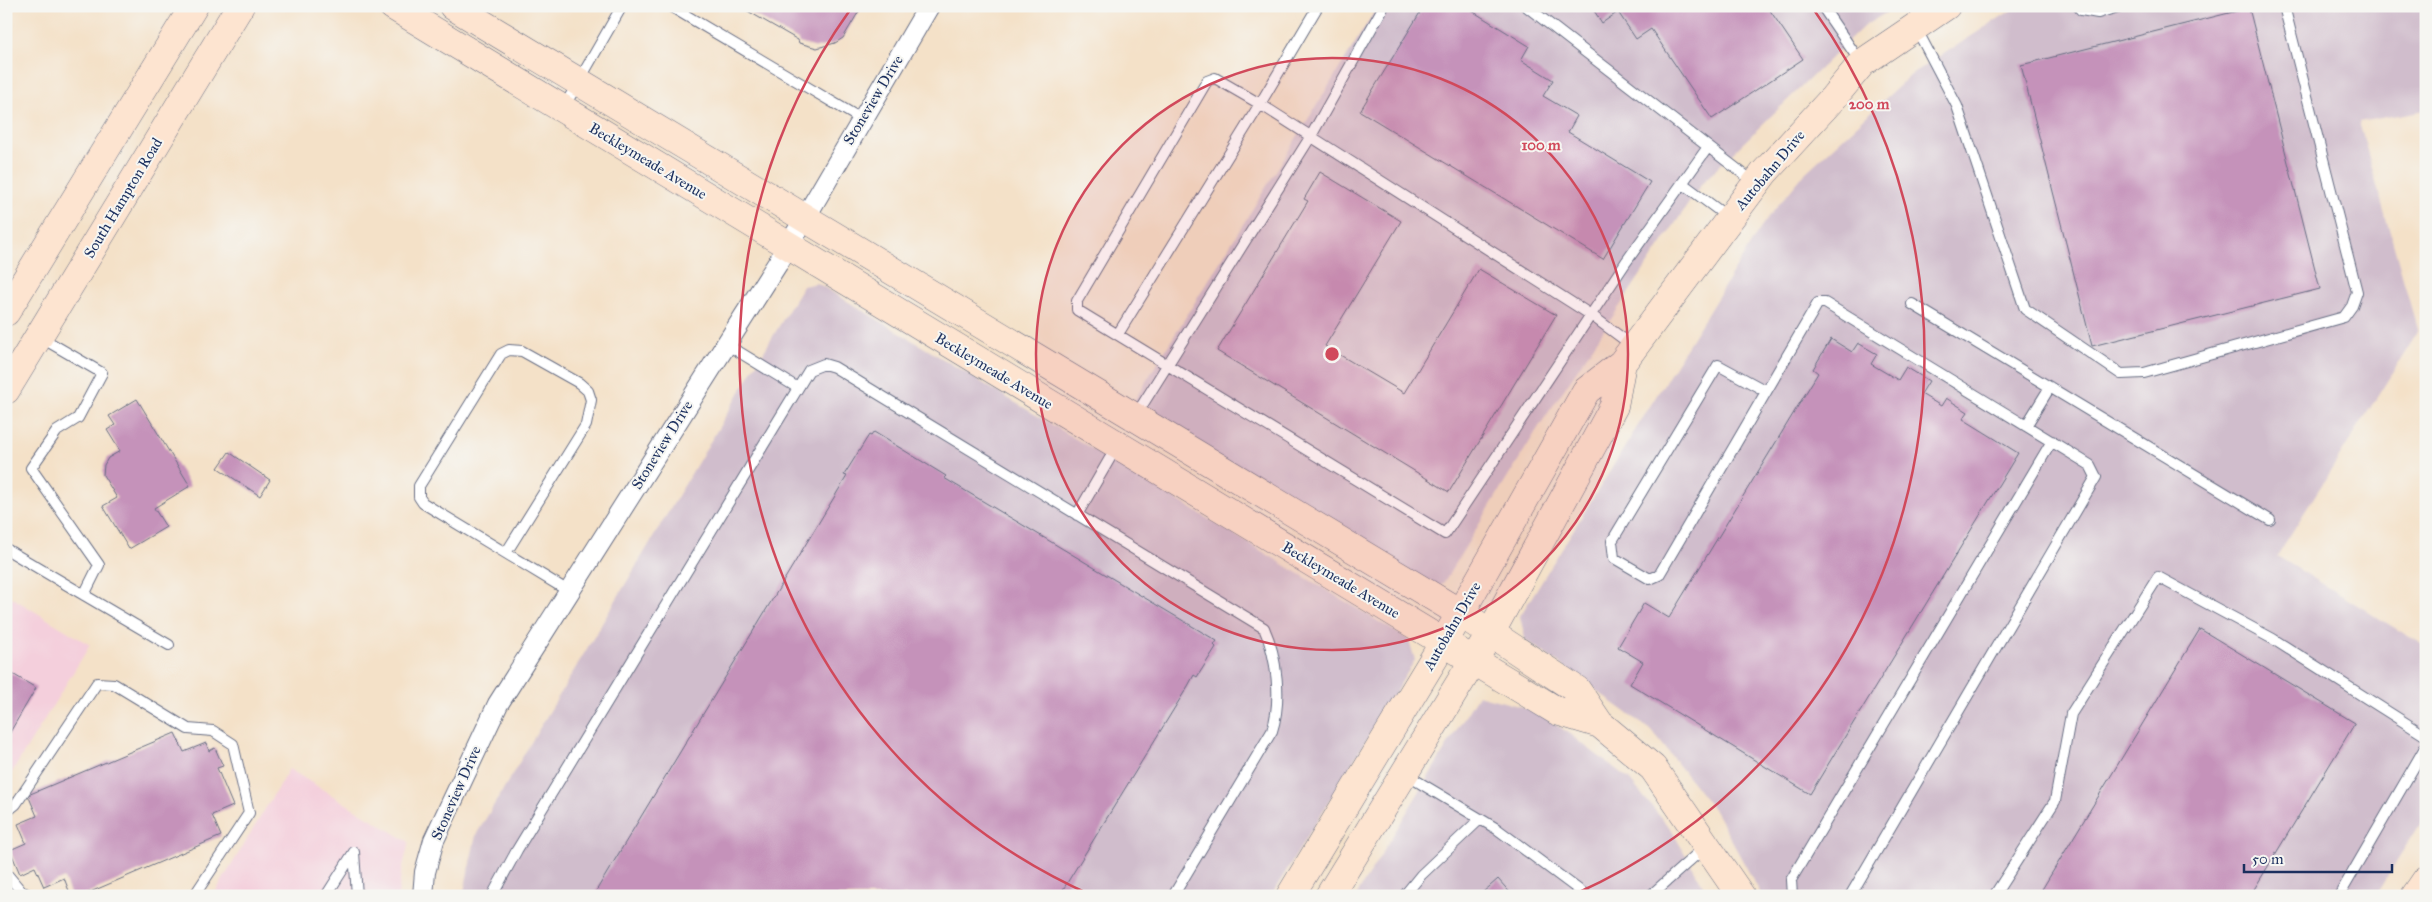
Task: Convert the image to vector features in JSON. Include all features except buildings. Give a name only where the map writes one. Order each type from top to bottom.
[{"type":"street","points":[[39,336],[6,313],[194,6]]},
{"type":"street","name":"South Hampton Road","points":[[6,390],[240,6]]},
{"type":"street","name":"Beckleymeade Avenue","points":[[393,6],[788,247],[1474,659],[1557,711],[1600,724]]},
{"type":"street","name":"Beckleymeade Avenue","points":[[453,6],[1460,613],[1577,690],[1600,724],[1654,768],[1741,896]]},
{"type":"street","name":"Stoneview Drive","points":[[422,896],[425,872],[434,840],[498,704],[788,247],[861,119],[929,6]]},
{"type":"street","name":"Autobahn Drive","points":[[1290,896],[1444,642],[1586,391],[1628,355],[1756,184],[1862,63],[1946,6]]},
{"type":"street","name":"Autobahn Drive","points":[[1329,896],[1491,632],[1614,406],[1628,355]]},
{"type":"street","points":[[1118,445],[1135,416]]},
{"type":"street","points":[[2415,896],[2426,880]]},
{"type":"lane","points":[[563,109],[622,6]]},
{"type":"lane","points":[[670,6],[861,119]]},
{"type":"lane","points":[[1118,334],[1318,6]]},
{"type":"lane","points":[[1135,416],[1311,136],[1384,6]]},
{"type":"lane","points":[[1526,6],[1756,184]]},
{"type":"lane","points":[[1822,6],[1862,63]]},
{"type":"lane","points":[[2078,6],[2081,10],[2098,13],[2121,6]]},
{"type":"lane","points":[[1916,27],[1957,106],[2025,309],[2121,374],[2144,373],[2344,317],[2352,306],[2357,292],[2284,6]]},
{"type":"lane","points":[[1628,355],[1591,315],[1311,136],[1215,78],[1207,81],[1077,301],[1077,310],[1445,534],[1591,315],[1708,147]]},
{"type":"lane","points":[[1682,183],[1730,219]]},
{"type":"lane","points":[[1766,391],[1718,364],[1612,541],[1614,558],[1650,579],[1659,574],[1818,303],[1825,303],[2090,464],[2096,477],[1850,896]]},
{"type":"lane","points":[[1912,304],[2270,520]]},
{"type":"lane","points":[[39,336],[102,373],[78,418],[57,431],[31,468],[99,564],[84,595]]},
{"type":"lane","points":[[726,344],[798,388]]},
{"type":"lane","points":[[506,553],[586,425],[591,400],[588,391],[579,383],[522,350],[501,354],[419,486],[419,496],[424,503],[506,553],[570,592]]},
{"type":"lane","points":[[492,896],[522,842],[809,370],[824,364],[834,366],[1264,628],[1271,646],[1276,702],[1272,731],[1173,896]]},
{"type":"lane","points":[[2026,426],[2050,387]]},
{"type":"lane","points":[[1792,896],[1791,880],[2052,441]]},
{"type":"lane","points":[[1077,515],[1118,445]]},
{"type":"lane","points":[[6,549],[169,645]]},
{"type":"lane","points":[[1994,896],[2055,801],[2071,714],[2158,577],[2274,639],[2426,736]]},
{"type":"lane","points":[[6,812],[16,804],[97,683],[114,684],[188,728],[213,730],[233,744],[249,813],[194,896]]},
{"type":"lane","points":[[2339,896],[2426,746]]},
{"type":"lane","points":[[1404,773],[1480,819],[1587,896]]},
{"type":"lane","points":[[1404,896],[1421,875],[1480,819]]},
{"type":"lane","points":[[1650,896],[1706,845]]},
{"type":"lane","points":[[326,896],[354,852],[357,896]]},
{"type":"lane","points":[[6,873],[21,891],[31,896]]},
{"type":"shaded area","points":[[1378,6],[1897,6],[1864,26],[1703,182],[1540,425],[1442,585],[1421,587],[1129,409]]},
{"type":"shaded area","points":[[2018,6],[2426,6],[2426,110],[2359,122],[2418,332],[2277,556],[2426,647],[2426,815],[2375,896],[1762,896],[1717,814],[1652,731],[1525,639],[1520,616],[1763,224],[1805,173],[1911,75]]},
{"type":"shaded area","points":[[817,283],[1409,640],[1415,660],[1271,896],[463,896],[476,835],[803,286]]},
{"type":"shaded area","points":[[6,594],[90,645],[6,782]]},
{"type":"shaded area","points":[[1478,695],[1540,712],[1629,779],[1672,831],[1709,896],[1356,896]]},
{"type":"shaded area","points":[[289,769],[409,842],[398,896],[213,896]]}]
